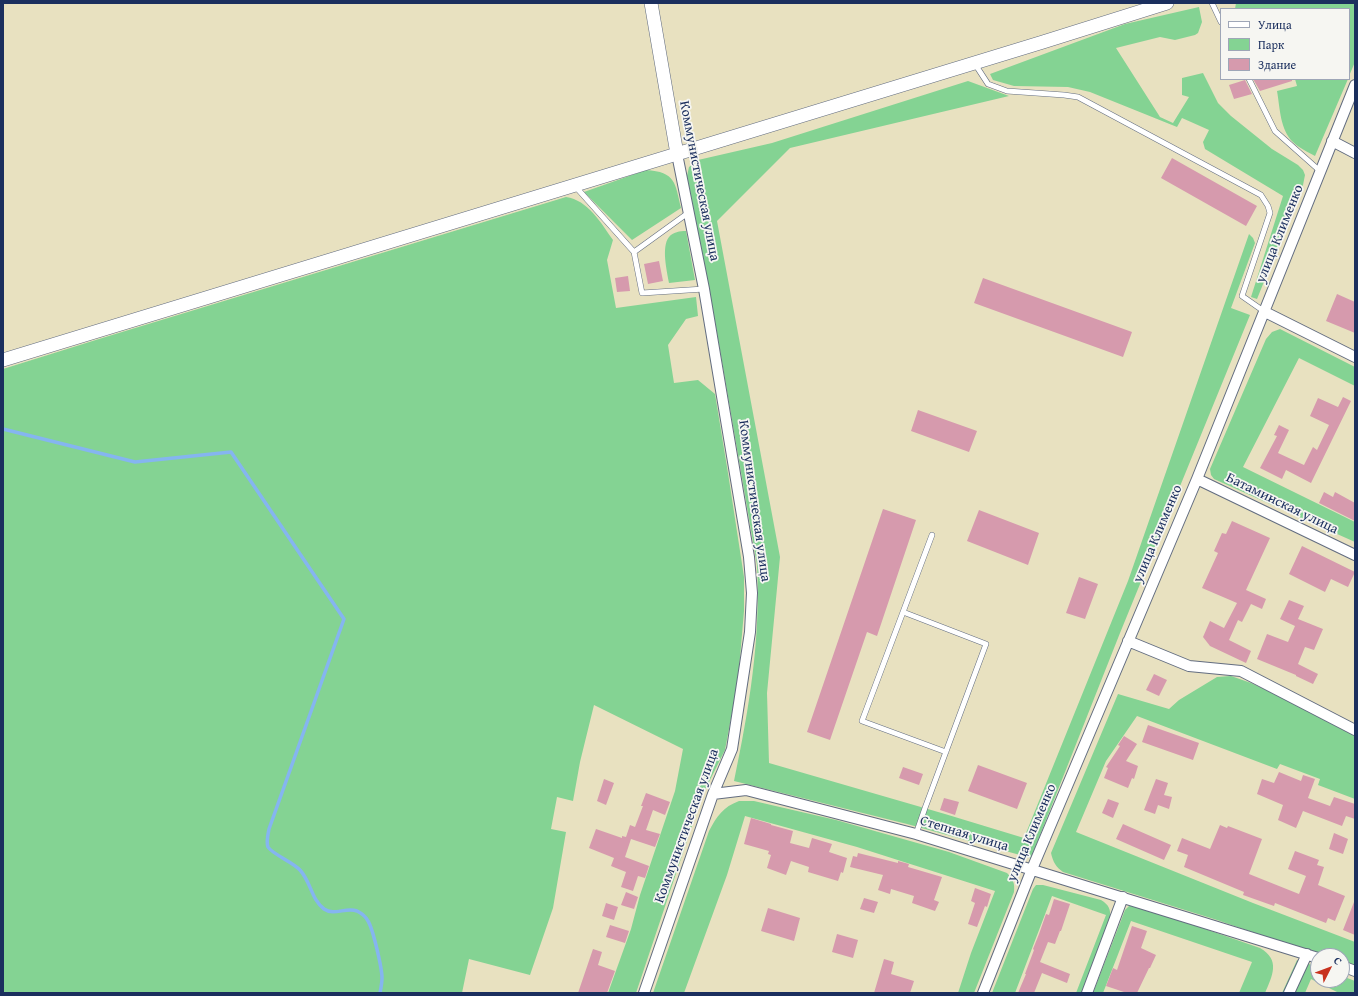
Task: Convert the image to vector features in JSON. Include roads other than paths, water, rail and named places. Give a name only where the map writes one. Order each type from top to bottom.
[{"type":"street","name":"Коммунистическая улица","points":[[644,993],[713,794],[732,749],[750,632],[752,593],[745,527],[704,289],[677,154],[651,3]]},
{"type":"street","points":[[3,360],[1167,3]]},
{"type":"street","name":"улица Клименко","points":[[983,993],[1032,869],[1197,479],[1355,85]]},
{"type":"street","points":[[1332,141],[1355,153]]},
{"type":"street","points":[[1265,312],[1355,357]]},
{"type":"street","name":"Батаминская улица","points":[[1197,479],[1355,555]]},
{"type":"street","points":[[1128,641],[1189,666],[1240,671],[1355,730]]},
{"type":"street","name":"Степная улица","points":[[713,794],[746,790],[916,834],[1310,955]]},
{"type":"street","points":[[1087,993],[1123,897]]},
{"type":"street","points":[[1289,993],[1307,954]]},
{"type":"lane","points":[[1212,3],[1220,20]]},
{"type":"lane","points":[[974,63],[988,84],[1007,91],[1078,97],[1261,194],[1270,213],[1242,296],[1265,312]]},
{"type":"lane","points":[[1250,80],[1275,131],[1320,171]]},
{"type":"lane","points":[[574,186],[634,252],[642,293],[704,289]]},
{"type":"lane","points":[[634,252],[688,213]]},
{"type":"lane","points":[[932,534],[862,721],[946,752]]},
{"type":"lane","points":[[903,612],[986,644],[916,834]]},
{"type":"waterway","points":[[3,429],[135,462],[231,452],[344,619],[269,829],[267,843],[270,850],[300,870],[307,880],[316,900],[324,909],[332,912],[349,910],[357,911],[367,920],[375,940],[381,966],[382,984],[380,993]]}]
